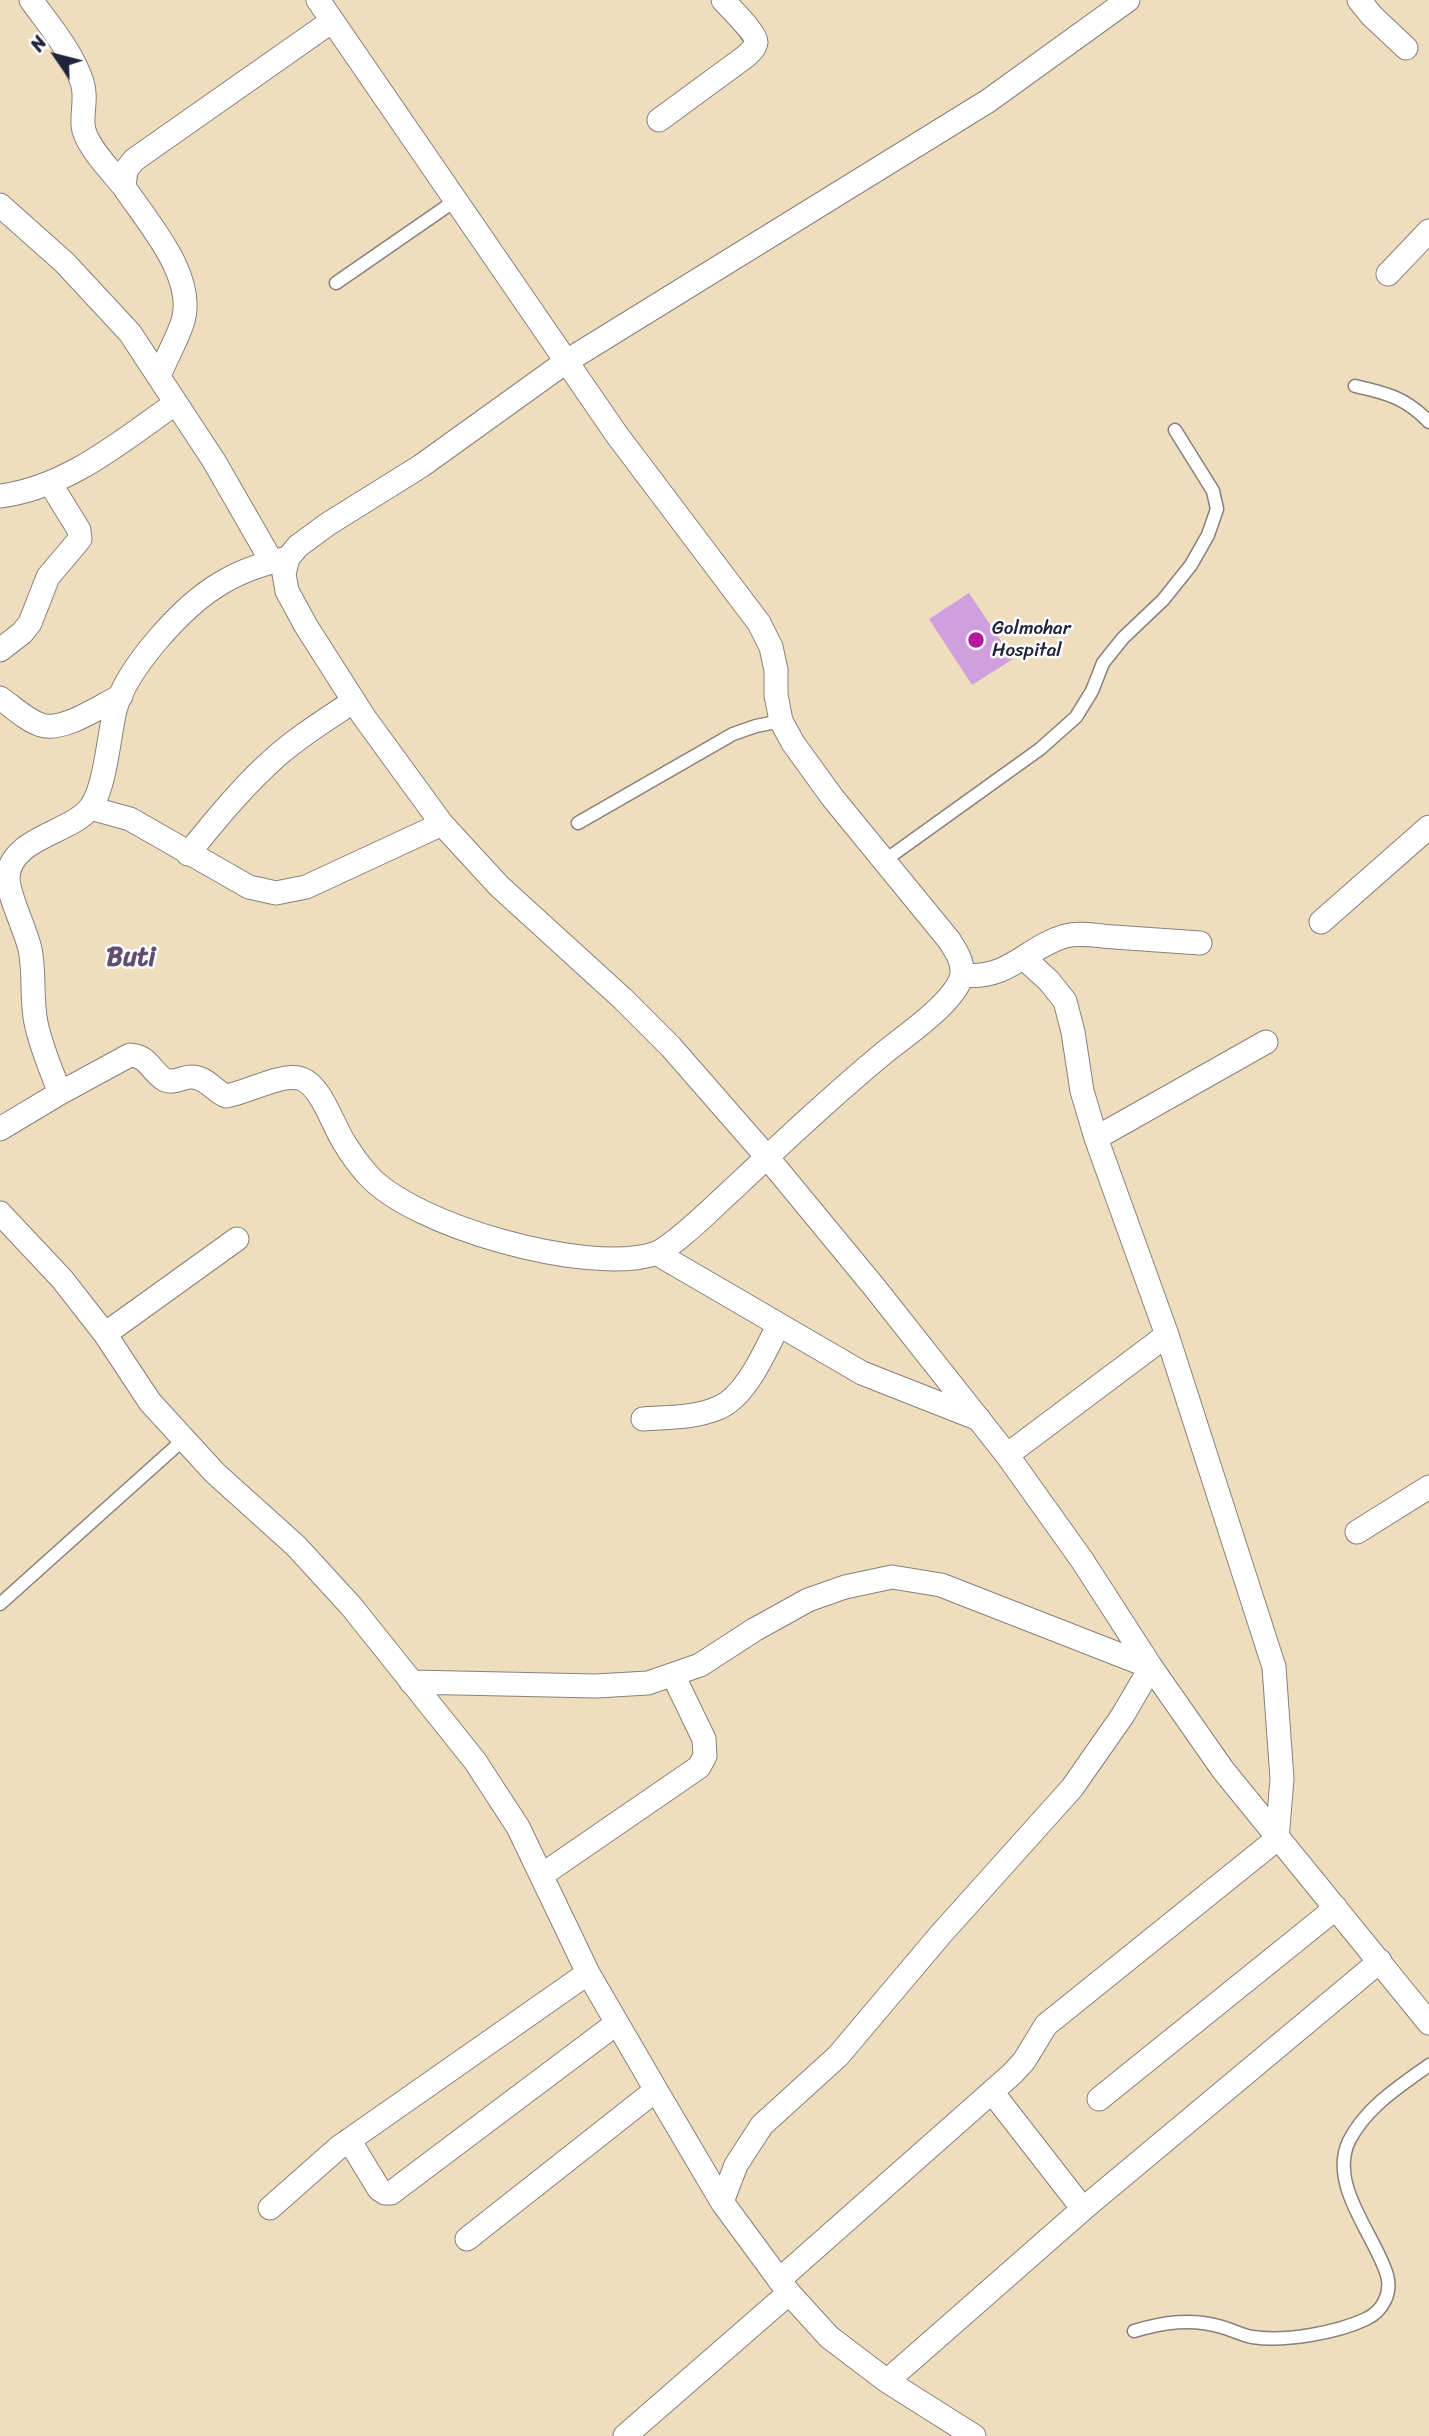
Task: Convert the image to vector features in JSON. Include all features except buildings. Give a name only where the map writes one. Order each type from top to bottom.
[{"type":"street","points":[[31,0],[68,51],[82,82],[85,94],[83,128],[88,141],[124,187],[179,271],[186,292],[183,320],[159,376]]},
{"type":"street","points":[[0,1129],[130,1055],[146,1059],[165,1080],[172,1082],[190,1076],[201,1079],[226,1096],[292,1077],[305,1081],[315,1089],[344,1143],[368,1176],[406,1203],[471,1232],[542,1251],[613,1259],[656,1253],[692,1227],[849,1083],[931,1014],[955,991],[962,975],[960,957],[949,940],[824,786],[780,721],[776,670],[771,648],[759,623],[617,435],[318,0]]},
{"type":"street","points":[[659,120],[745,57],[754,47],[756,41],[753,34],[723,0]]},
{"type":"street","points":[[1359,0],[1406,48]]},
{"type":"street","points":[[60,1093],[36,1023],[30,951],[24,925],[4,873],[28,846],[83,816],[90,808],[98,792],[121,696],[135,667],[182,615],[223,582],[259,565],[280,560],[328,524],[421,466],[567,360],[988,101],[1123,2]]},
{"type":"street","points":[[124,187],[126,170],[134,160],[332,21]]},
{"type":"street","points":[[0,205],[65,263],[130,333],[243,509],[280,560],[287,591],[306,626],[354,701],[442,824],[499,886],[624,999],[671,1047],[767,1157],[1007,1455],[1082,1560],[1223,1770],[1429,2023]]},
{"type":"street","points":[[1388,275],[1429,231]]},
{"type":"street","points":[[0,496],[16,494],[70,474],[176,403]]},
{"type":"street","points":[[0,650],[30,623],[48,578],[80,539],[79,530],[50,483]]},
{"type":"street","points":[[0,698],[33,721],[55,726],[68,723],[121,696]]},
{"type":"street","points":[[188,854],[235,797],[268,763],[303,735],[354,701]]},
{"type":"street","points":[[90,808],[130,820],[249,887],[276,893],[306,887],[442,824]]},
{"type":"street","points":[[1321,922],[1429,827]]},
{"type":"street","points":[[962,975],[994,973],[1047,943],[1069,935],[1200,943]]},
{"type":"street","points":[[625,2436],[1024,2061],[1032,2043],[1046,2025],[1278,1839],[1282,1779],[1274,1667],[1167,1335],[1096,1138],[1082,1091],[1073,1032],[1065,1001],[1049,981],[1024,958]]},
{"type":"street","points":[[1096,1138],[1266,1042]]},
{"type":"street","points":[[0,1213],[62,1279],[105,1334],[150,1402],[215,1473],[296,1546],[351,1606],[475,1761],[518,1827],[588,1973],[722,2203],[784,2287],[829,2337],[887,2381],[974,2436]]},
{"type":"street","points":[[105,1334],[237,1239]]},
{"type":"street","points":[[656,1253],[862,1373],[979,1419]]},
{"type":"street","points":[[643,1419],[699,1414],[721,1407],[739,1392],[757,1367],[778,1326]]},
{"type":"street","points":[[1007,1455],[1167,1335]]},
{"type":"street","points":[[1357,1532],[1429,1487]]},
{"type":"street","points":[[411,1682],[596,1686],[648,1683],[700,1665],[754,1630],[808,1600],[845,1587],[892,1577],[942,1585],[1152,1667]]},
{"type":"street","points":[[722,2203],[736,2165],[762,2125],[838,2056],[941,1934],[1072,1788],[1123,1715],[1152,1667]]},
{"type":"street","points":[[542,1875],[699,1767],[705,1756],[704,1739],[673,1675]]},
{"type":"street","points":[[1099,2099],[1336,1908]]},
{"type":"street","points":[[887,2381],[1083,2210],[1380,1961]]},
{"type":"street","points":[[270,2208],[349,2140],[588,1973]]},
{"type":"street","points":[[349,2140],[379,2189],[384,2193],[391,2193],[617,2023]]},
{"type":"street","points":[[467,2239],[656,2090]]},
{"type":"street","points":[[992,2092],[1083,2210]]},
{"type":"lane","points":[[336,283],[456,200]]},
{"type":"lane","points":[[1355,386],[1391,394],[1417,409],[1429,422]]},
{"type":"lane","points":[[884,861],[1040,749],[1076,717],[1092,691],[1104,663],[1116,646],[1163,600],[1191,565],[1208,535],[1217,509],[1213,491],[1175,430]]},
{"type":"lane","points":[[578,823],[733,734],[780,721]]},
{"type":"lane","points":[[0,1604],[183,1440]]},
{"type":"lane","points":[[1134,2332],[1159,2323],[1193,2321],[1221,2326],[1249,2336],[1279,2340],[1323,2332],[1367,2319],[1380,2309],[1388,2295],[1387,2276],[1350,2195],[1344,2169],[1348,2143],[1362,2121],[1386,2096],[1429,2065]]},
{"type":"place","name":"Golmohar Hospital","points":[[976,640]]},
{"type":"district","name":"Buti","points":[[131,958]]}]
